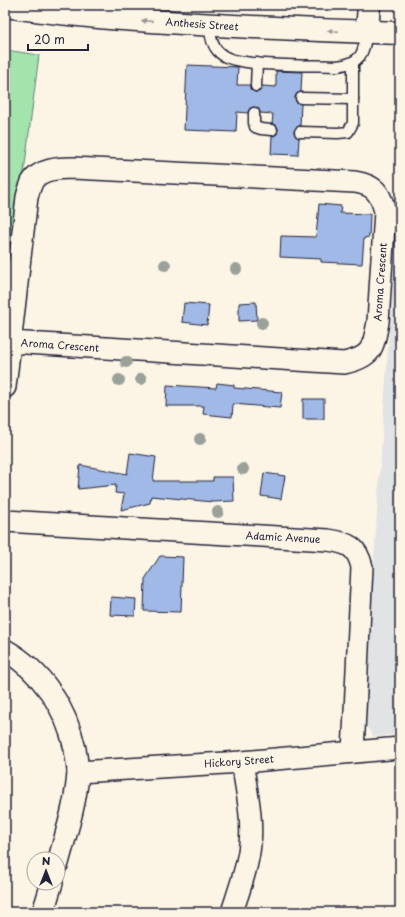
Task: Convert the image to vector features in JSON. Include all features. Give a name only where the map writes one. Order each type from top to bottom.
[{"type":"street","points":[[367,32],[368,5]]},
{"type":"street","name":"Anthesis Street","points":[[5,6],[67,15],[210,24],[400,33]]},
{"type":"street","name":"Aroma Crescent","points":[[73,168],[355,182],[366,184],[377,191],[382,201],[385,211],[378,322],[369,353],[358,360],[344,363],[10,342],[27,198],[32,181],[40,174],[56,169],[73,168]]},
{"type":"street","points":[[5,387],[10,342]]},
{"type":"street","name":"Adamic Avenue","points":[[5,521],[328,540],[344,542],[353,547],[360,556],[362,567],[353,752]]},
{"type":"street","points":[[5,650],[16,656],[39,676],[56,698],[71,731],[78,772],[72,812],[61,851]]},
{"type":"street","name":"Hickory Street","points":[[78,772],[242,762],[400,748]]},
{"type":"street","points":[[232,912],[246,866],[250,845],[251,829],[242,762]]},
{"type":"street","points":[[43,912],[50,891]]},
{"type":"lane","points":[[210,24],[210,37],[216,49],[225,56],[257,63],[337,66],[353,62],[363,53],[367,32]]},
{"type":"lane","points":[[300,132],[348,132],[353,123],[353,62]]},
{"type":"lane","points":[[256,86],[257,63]]},
{"type":"lane","points":[[301,98],[353,99]]},
{"type":"lane","points":[[254,113],[254,123],[256,127],[272,130]]},
{"type":"shaded area","points":[[400,169],[400,734],[374,737],[363,722]]},
{"type":"green space","points":[[5,50],[39,55],[5,320]]},
{"type":"building","points":[[187,65],[238,67],[237,85],[250,85],[250,89],[255,92],[259,92],[263,86],[276,87],[276,71],[302,72],[301,92],[295,97],[296,101],[301,104],[300,126],[294,131],[295,135],[299,138],[298,155],[271,154],[272,136],[277,134],[278,128],[276,125],[272,124],[273,114],[260,113],[259,109],[254,107],[250,108],[248,113],[237,112],[236,132],[184,130]]},
{"type":"building","points":[[319,204],[341,206],[340,213],[370,214],[369,237],[364,238],[362,264],[321,262],[321,259],[280,257],[281,236],[316,237]]},
{"type":"building","points":[[256,302],[257,320],[239,321],[239,303]]},
{"type":"building","points":[[184,303],[209,305],[207,325],[182,322]]},
{"type":"building","points":[[217,383],[234,385],[234,388],[282,392],[280,408],[233,404],[232,417],[203,414],[204,406],[166,406],[167,385],[216,388]]},
{"type":"building","points":[[303,399],[324,399],[324,419],[303,419]]},
{"type":"building","points":[[130,453],[156,457],[153,481],[213,481],[213,477],[233,477],[234,501],[213,502],[151,496],[150,503],[121,510],[124,494],[115,493],[116,485],[78,489],[80,465],[127,474]]},
{"type":"building","points":[[264,473],[285,476],[281,499],[261,496]]},
{"type":"building","points":[[160,556],[183,557],[181,612],[144,611],[145,579]]},
{"type":"building","points":[[111,597],[136,599],[135,616],[110,615]]}]
